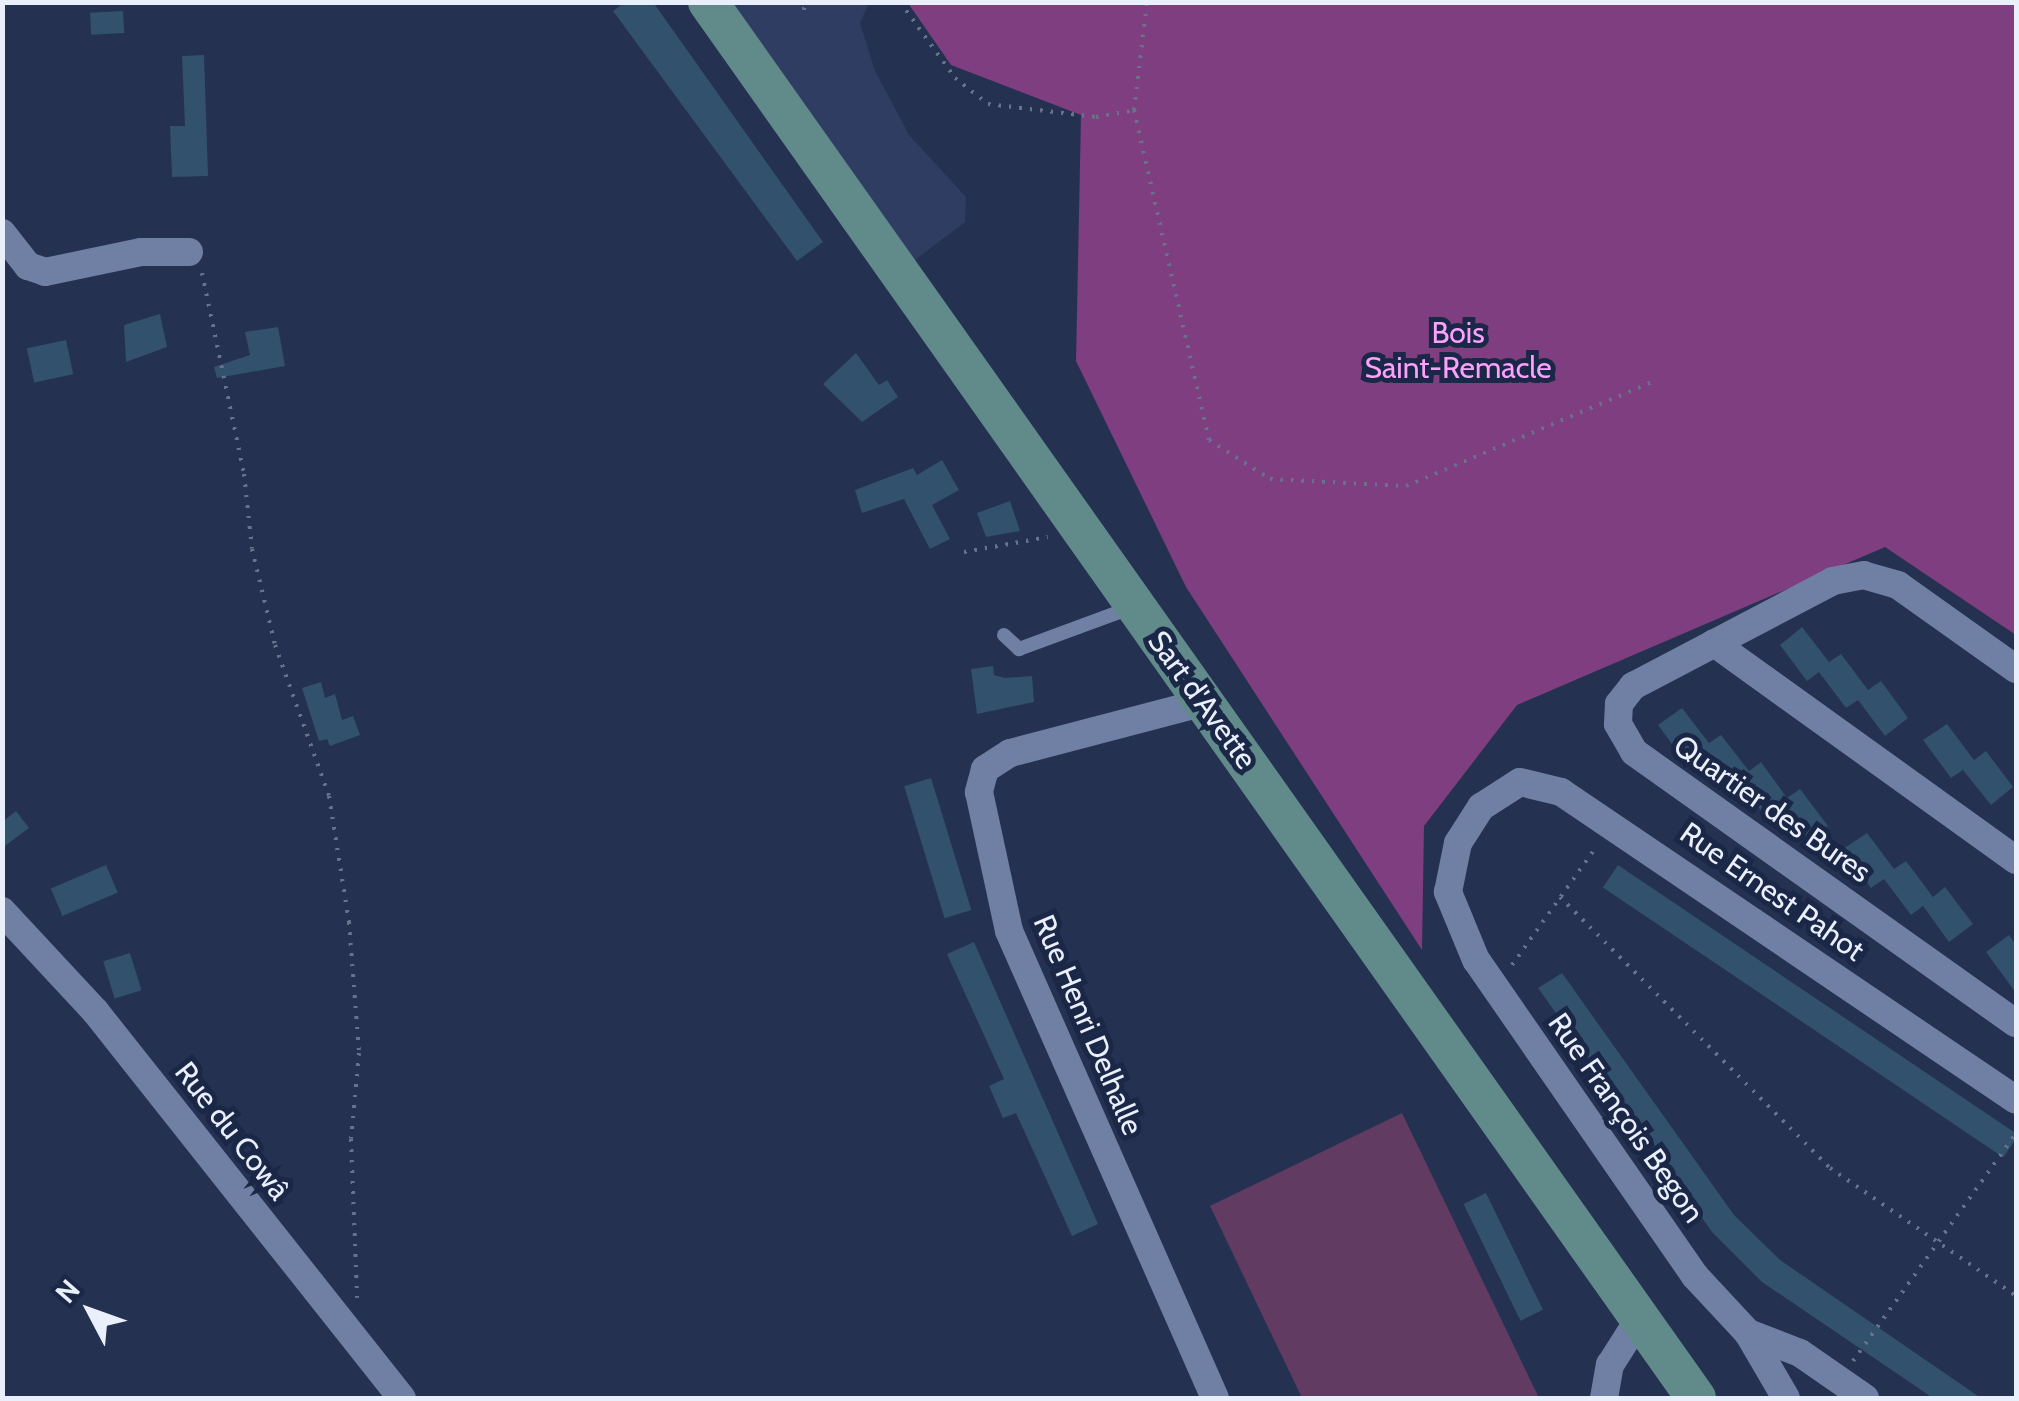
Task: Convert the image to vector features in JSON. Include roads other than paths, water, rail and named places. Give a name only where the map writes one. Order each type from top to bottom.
[{"type":"street","name":"Sart d'Avette","points":[[708,2],[1696,1398]]},
{"type":"street","points":[[2,233],[28,266],[44,272],[141,252],[189,252]]},
{"type":"street","points":[[2016,668],[1898,585],[1864,575],[1834,581],[1714,644],[2016,860]]},
{"type":"street","name":"Quartier des Bures","points":[[1714,644],[1633,686],[1620,704],[1618,724],[1634,752],[2016,1023]]},
{"type":"street","name":"Rue Henri Delhalle","points":[[1205,702],[1010,754],[985,769],[979,792],[1010,931],[1215,1398]]},
{"type":"street","name":"Rue Ernest Pahot","points":[[1481,807],[1520,782],[1561,792],[1614,822],[2016,1100]]},
{"type":"street","name":"Rue François Begon","points":[[1481,807],[1458,843],[1448,892],[1495,988],[1696,1276],[1748,1333],[1800,1353],[1865,1398]]},
{"type":"street","name":"Rue du Cowâ","points":[[2,911],[95,1011],[402,1398]]},
{"type":"street","points":[[1604,1398],[1610,1366],[1640,1316]]},
{"type":"street","points":[[1748,1333],[1786,1398]]},
{"type":"lane","points":[[1004,635],[1019,649],[1134,606]]},
{"type":"park label","name":"Bois Saint-Remacle","points":[[1458,350]]}]
